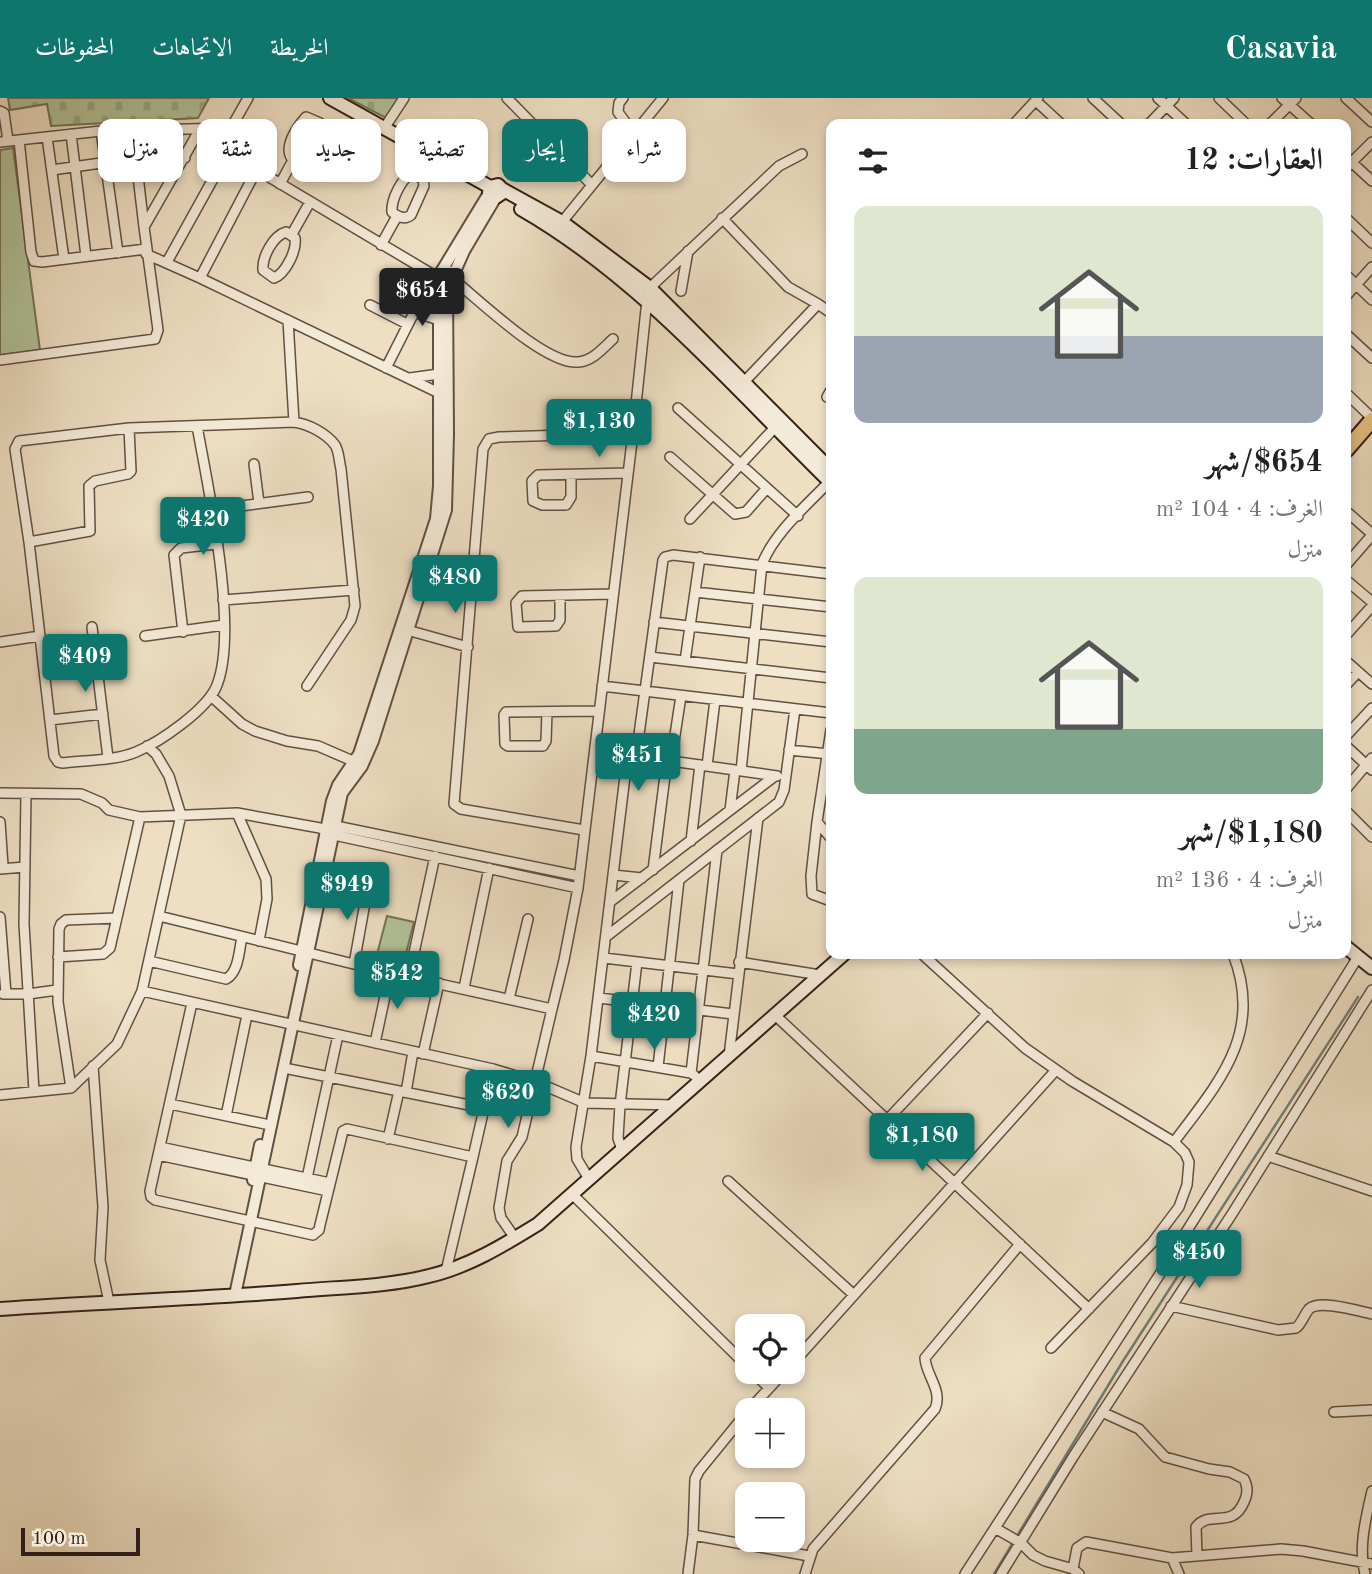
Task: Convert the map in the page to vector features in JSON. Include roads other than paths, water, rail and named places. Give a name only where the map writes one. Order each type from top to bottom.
[{"type":"main road","points":[[330,98],[385,127],[549,225],[648,294],[826,473]]},
{"type":"main road","points":[[495,193],[562,222],[648,294],[744,382],[779,424]]},
{"type":"main road","points":[[1351,444],[1372,419]]},
{"type":"main road","points":[[1351,952],[1372,968]]},
{"type":"main road","points":[[0,1309],[232,1296],[390,1283],[446,1271],[500,1248],[538,1224],[674,1105],[696,1077],[729,1057],[838,959]]},
{"type":"street","points":[[236,119],[247,98]]},
{"type":"street","points":[[385,127],[404,98]]},
{"type":"street","points":[[507,98],[592,185]]},
{"type":"street","points":[[623,98],[618,112],[623,119]]},
{"type":"street","points":[[646,119],[663,98]]},
{"type":"street","points":[[1093,98],[1116,119]]},
{"type":"street","points":[[1158,98],[1180,119]]},
{"type":"street","points":[[1154,119],[1174,98]]},
{"type":"street","points":[[1219,98],[1241,119]]},
{"type":"street","points":[[1346,98],[1372,122]]},
{"type":"street","points":[[1019,119],[1037,99],[1056,119]]},
{"type":"street","points":[[1274,119],[1290,100],[1307,119]]},
{"type":"street","points":[[0,111],[4,113],[4,142],[98,131]]},
{"type":"street","points":[[304,119],[315,119],[320,123],[320,132],[303,161],[293,160],[289,156],[289,147],[304,119]]},
{"type":"street","points":[[144,227],[197,133]]},
{"type":"street","points":[[71,134],[86,256]]},
{"type":"street","points":[[47,137],[64,259]]},
{"type":"street","points":[[19,140],[33,259],[37,262],[146,252],[439,393]]},
{"type":"street","points":[[1351,160],[1372,142]]},
{"type":"street","points":[[516,1238],[501,1218],[499,1208],[507,1161],[522,1137],[536,1082],[578,888],[648,294],[688,250],[779,166],[802,154]]},
{"type":"street","points":[[52,170],[98,163]]},
{"type":"street","points":[[280,184],[291,164]]},
{"type":"street","points":[[1351,165],[1372,181]]},
{"type":"street","points":[[412,173],[419,176],[423,179],[424,186],[411,215],[404,218],[397,216],[392,212],[392,203],[406,177],[412,173]]},
{"type":"street","points":[[562,222],[602,173]]},
{"type":"street","points":[[107,182],[118,253]]},
{"type":"street","points":[[0,360],[155,339],[158,330],[139,182]]},
{"type":"street","points":[[167,262],[207,182]]},
{"type":"street","points":[[200,278],[250,182]]},
{"type":"street","points":[[277,182],[381,246],[443,279],[536,347],[557,359],[568,362],[586,360],[595,356],[613,339]]},
{"type":"street","points":[[386,368],[414,312],[443,279],[495,193]]},
{"type":"street","points":[[292,234],[310,202]]},
{"type":"street","points":[[381,246],[397,216]]},
{"type":"street","points":[[722,218],[788,287],[826,310]]},
{"type":"street","points":[[1351,223],[1372,243]]},
{"type":"street","points":[[286,232],[292,234],[296,243],[295,249],[280,275],[274,278],[263,270],[263,262],[276,237],[286,232]]},
{"type":"street","points":[[681,291],[688,250]]},
{"type":"street","points":[[1351,290],[1372,267]]},
{"type":"street","points":[[258,1172],[265,1124],[305,953],[335,791],[355,762],[436,519],[439,486],[439,320],[443,279]]},
{"type":"street","points":[[329,829],[342,793],[362,766],[373,741],[446,510],[448,434],[443,279]]},
{"type":"street","points":[[1351,280],[1372,300]]},
{"type":"street","points":[[744,382],[818,304]]},
{"type":"street","points":[[370,305],[407,324]]},
{"type":"street","points":[[414,312],[439,320]]},
{"type":"street","points":[[288,320],[294,422]]},
{"type":"street","points":[[1351,339],[1372,358]]},
{"type":"street","points":[[409,379],[439,374]]},
{"type":"street","points":[[1351,398],[1372,419]]},
{"type":"street","points":[[678,408],[798,516]]},
{"type":"street","points":[[197,426],[212,510],[223,600],[220,675],[211,696],[194,714],[148,746],[125,755],[58,762],[54,756],[29,542],[15,449],[19,441],[129,428],[294,422],[319,432],[337,449],[355,606],[351,620],[307,686]]},
{"type":"street","points":[[690,519],[779,424]]},
{"type":"street","points":[[29,542],[90,531],[89,486],[95,481],[131,471],[129,428]]},
{"type":"street","points":[[584,830],[461,809],[454,804],[485,443],[489,439],[499,437],[633,433]]},
{"type":"street","points":[[670,457],[739,515],[747,512],[767,488]]},
{"type":"street","points":[[254,464],[259,503]]},
{"type":"street","points":[[571,475],[571,497],[566,505],[542,505],[533,500],[532,481],[538,475],[628,473]]},
{"type":"street","points":[[730,810],[747,703],[762,564],[768,551],[826,484]]},
{"type":"street","points":[[212,510],[308,497]]},
{"type":"street","points":[[1351,515],[1372,534],[1351,559]]},
{"type":"street","points":[[183,632],[174,555],[181,548],[216,544]]},
{"type":"street","points":[[636,756],[661,566],[665,557],[700,557],[826,573]]},
{"type":"street","points":[[685,661],[700,557]]},
{"type":"street","points":[[1351,585],[1372,604],[1351,629]]},
{"type":"street","points":[[223,600],[354,590]]},
{"type":"street","points":[[695,592],[826,607]]},
{"type":"street","points":[[560,596],[559,620],[556,626],[517,627],[516,603],[519,598],[560,596],[613,594]]},
{"type":"street","points":[[654,622],[826,641]]},
{"type":"street","points":[[145,636],[223,625]]},
{"type":"street","points":[[92,627],[108,758]]},
{"type":"street","points":[[407,630],[468,647]]},
{"type":"street","points":[[0,642],[40,636]]},
{"type":"street","points":[[650,656],[826,677]]},
{"type":"street","points":[[1351,666],[1372,684]]},
{"type":"street","points":[[1351,679],[1357,672]]},
{"type":"street","points":[[602,686],[826,712]]},
{"type":"street","points":[[211,696],[242,724],[254,731],[318,747],[355,762]]},
{"type":"street","points":[[653,870],[681,696]]},
{"type":"street","points":[[691,841],[715,700]]},
{"type":"street","points":[[1351,731],[1372,708]]},
{"type":"street","points":[[607,936],[779,802],[786,777],[795,709]]},
{"type":"street","points":[[547,712],[546,741],[543,746],[505,744],[505,713],[547,712],[598,711]]},
{"type":"street","points":[[50,720],[103,714]]},
{"type":"street","points":[[0,1095],[71,1087],[121,1039],[142,991],[181,815],[169,776],[148,746]]},
{"type":"street","points":[[789,750],[826,754]]},
{"type":"street","points":[[1351,750],[1370,764],[1351,784]]},
{"type":"street","points":[[589,1179],[576,1154],[592,1056],[626,768],[630,758],[636,756],[786,777]]},
{"type":"street","points":[[610,902],[775,776]]},
{"type":"street","points":[[0,793],[81,794],[102,803],[109,810],[140,817],[237,813],[579,876]]},
{"type":"street","points":[[26,794],[24,924],[34,1091]]},
{"type":"street","points":[[826,797],[824,825],[811,876],[812,894],[826,899]]},
{"type":"street","points":[[237,813],[267,879],[267,899],[260,941]]},
{"type":"street","points":[[1351,816],[1372,837]]},
{"type":"street","points":[[58,957],[107,952],[110,948],[140,817]]},
{"type":"street","points":[[729,1057],[758,818]]},
{"type":"street","points":[[0,822],[3,866],[0,868]]},
{"type":"street","points":[[329,829],[578,888]]},
{"type":"street","points":[[592,1056],[658,1067],[696,1077],[699,1010],[717,850]]},
{"type":"street","points":[[410,976],[435,856]]},
{"type":"street","points":[[0,868],[24,867]]},
{"type":"street","points":[[464,989],[489,868]]},
{"type":"street","points":[[613,875],[642,878]]},
{"type":"street","points":[[658,1067],[679,880]]},
{"type":"street","points":[[354,964],[368,886]]},
{"type":"street","points":[[159,916],[305,953],[552,1009]]},
{"type":"street","points":[[0,917],[3,994],[57,990]]},
{"type":"street","points":[[71,1087],[57,990],[59,929],[63,922],[116,918]]},
{"type":"street","points":[[509,999],[528,919]]},
{"type":"street","points":[[149,961],[226,979],[234,972],[242,937]]},
{"type":"street","points":[[965,1574],[1158,1277],[1357,957]]},
{"type":"street","points":[[604,958],[738,974]]},
{"type":"street","points":[[928,959],[1025,1048],[1174,1142],[1185,1153],[1189,1162],[1187,1185],[1179,1208],[1152,1243],[1051,1348]]},
{"type":"street","points":[[1174,1142],[1210,1094],[1238,1044],[1244,1013],[1235,959]]},
{"type":"street","points":[[622,1150],[618,1138],[620,1105],[637,962]]},
{"type":"street","points":[[739,962],[820,975]]},
{"type":"street","points":[[375,1044],[390,973]]},
{"type":"street","points":[[388,1139],[439,983]]},
{"type":"street","points":[[1001,1574],[1372,990]]},
{"type":"street","points":[[142,991],[493,1069],[536,1082],[585,1103],[674,1105]]},
{"type":"street","points":[[599,998],[733,1014]]},
{"type":"street","points":[[192,1003],[150,1191],[155,1200],[313,1235],[319,1230],[343,1131],[347,1129],[473,1157]]},
{"type":"street","points":[[887,1120],[988,1013]]},
{"type":"street","points":[[226,1116],[247,1015]]},
{"type":"street","points":[[775,1016],[1089,1309]]},
{"type":"street","points":[[232,1296],[258,1172],[284,1068],[290,1025]]},
{"type":"street","points":[[307,1178],[338,1035]]},
{"type":"street","points":[[93,1066],[103,1207],[100,1260],[109,1302]]},
{"type":"street","points":[[284,1068],[484,1108]]},
{"type":"street","points":[[446,1271],[493,1069]]},
{"type":"street","points":[[805,1350],[1056,1069]]},
{"type":"street","points":[[170,1104],[265,1124]]},
{"type":"street","points":[[159,1151],[329,1187]]},
{"type":"street","points":[[1268,1156],[1372,1191]]},
{"type":"street","points":[[258,1172],[307,1178],[329,1187]]},
{"type":"street","points":[[728,1181],[855,1295]]},
{"type":"street","points":[[572,1194],[735,1354]]},
{"type":"street","points":[[805,1574],[813,1549],[936,1409],[938,1397],[925,1366],[925,1358],[1020,1244]]},
{"type":"street","points":[[1171,1306],[1278,1331],[1296,1328],[1309,1309],[1316,1305],[1372,1314]]},
{"type":"street","points":[[765,1384],[769,1388]]},
{"type":"street","points":[[760,1398],[773,1384]]},
{"type":"street","points":[[1334,1412],[1372,1410]]},
{"type":"street","points":[[1102,1412],[1139,1429],[1165,1457],[1230,1472],[1244,1479],[1248,1492],[1234,1517],[1206,1520],[1196,1527],[1197,1556]]},
{"type":"street","points":[[688,1574],[693,1535],[695,1479],[735,1427]]},
{"type":"street","points":[[1365,1574],[1366,1516],[1372,1491]]},
{"type":"street","points":[[995,1528],[1021,1543],[1033,1555],[1076,1572],[1077,1548],[1086,1542],[1172,1558],[1281,1549],[1303,1550],[1367,1563]]},
{"type":"street","points":[[693,1535],[809,1556]]},
{"type":"street","points":[[1172,1558],[1179,1574]]},
{"type":"waterway","points":[[994,1574],[1123,1361],[1358,997]]}]
